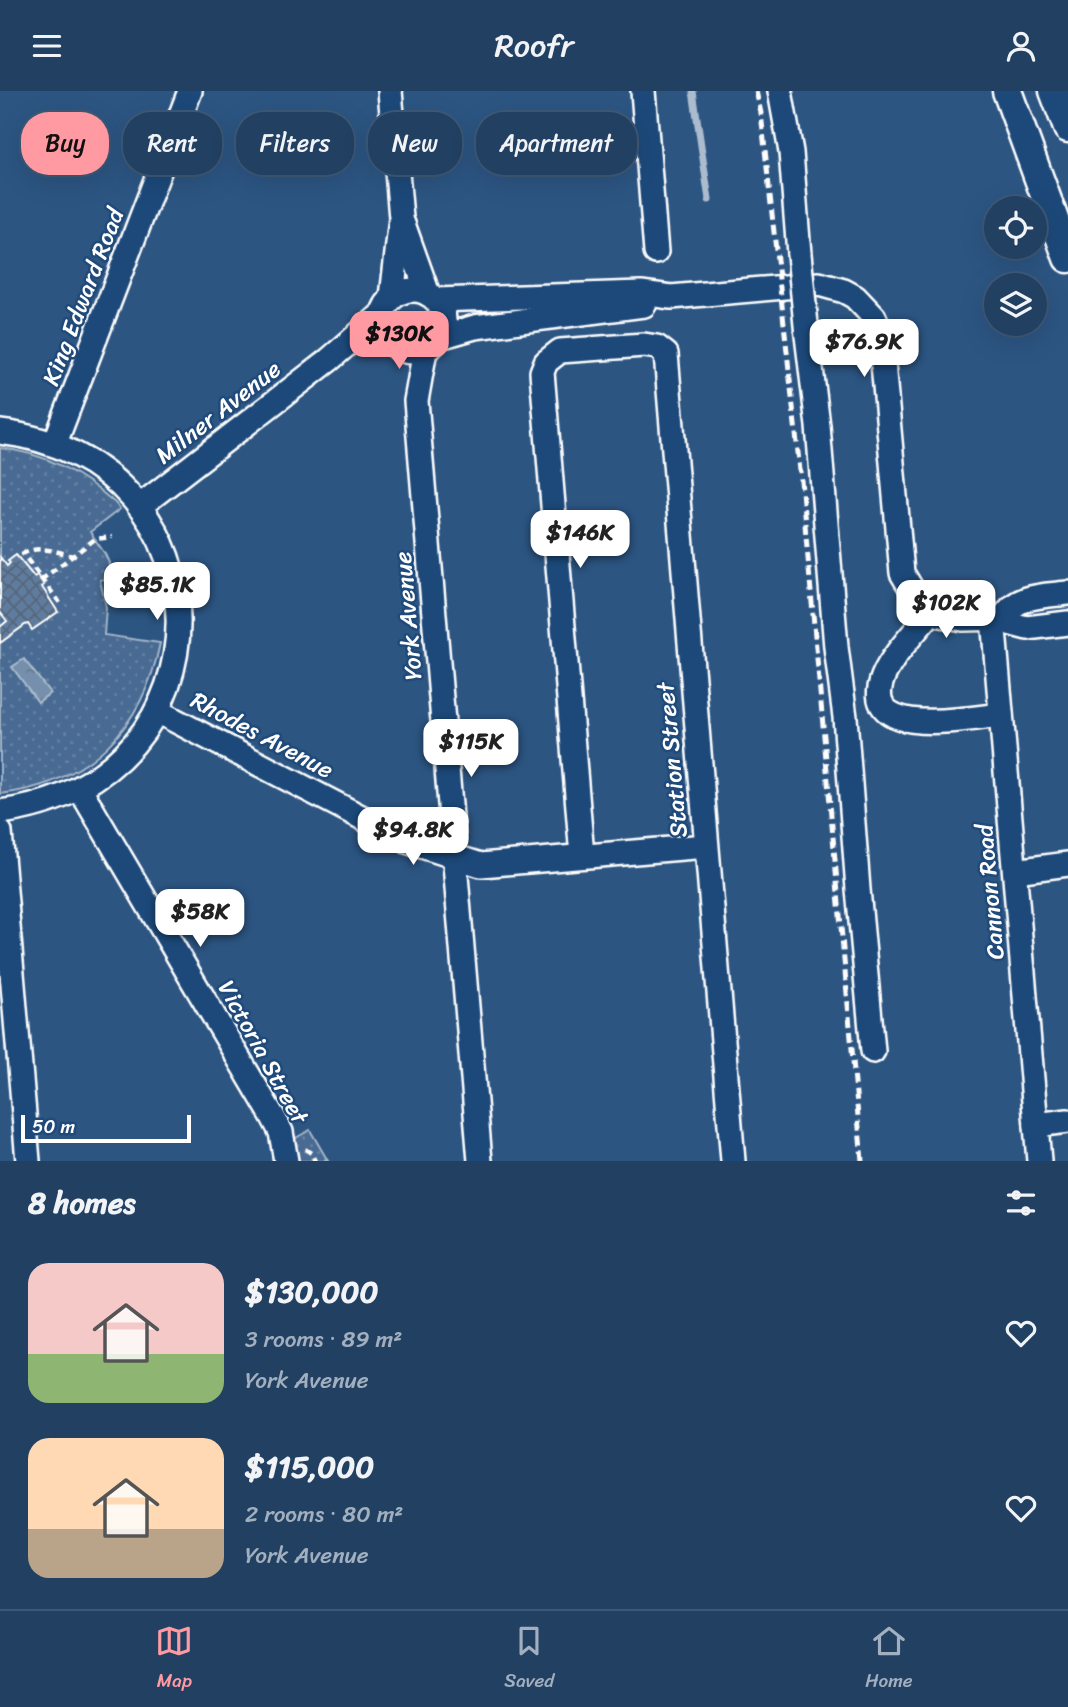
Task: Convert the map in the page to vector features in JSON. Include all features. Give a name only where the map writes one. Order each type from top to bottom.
[{"type":"main road","points":[[1007,91],[1068,258]]},
{"type":"main road","points":[[1054,91],[1068,128]]},
{"type":"street","name":"King Edward Road","points":[[55,443],[190,91]]},
{"type":"street","points":[[390,91],[401,218],[384,333],[393,345],[416,352],[475,327],[646,305],[671,297]]},
{"type":"street","points":[[643,91],[656,252]]},
{"type":"street","points":[[780,91],[791,152],[818,426],[873,1051]]},
{"type":"street","points":[[401,218],[432,297],[444,318],[432,343]]},
{"type":"street","points":[[387,306],[410,290],[432,297],[641,293],[671,297],[820,284],[844,291],[865,306],[880,330],[884,349],[902,573],[912,593],[932,611],[952,618],[998,618],[1027,628],[1068,623]]},
{"type":"street","name":"Milner Avenue","points":[[140,506],[329,360],[387,306]]},
{"type":"street","name":"York Avenue","points":[[416,401],[432,343]]},
{"type":"street","name":"Milner Avenue","points":[[329,360],[393,345]]},
{"type":"street","name":"York Avenue","points":[[393,345],[416,401],[480,1161]]},
{"type":"street","name":"Station Street","points":[[582,856],[542,372],[546,362],[559,351],[644,345],[657,347],[666,354],[733,1161]]},
{"type":"street","points":[[0,432],[26,435],[55,443],[86,459],[115,480],[140,506],[169,560],[179,621],[177,652],[158,711],[125,755],[80,789],[54,801],[27,809],[0,812]]},
{"type":"street","points":[[998,618],[1016,602],[1068,593]]},
{"type":"street","points":[[932,611],[883,677],[880,696],[883,706],[891,715],[914,722],[1001,715]]},
{"type":"street","name":"Cannon Road","points":[[998,618],[1001,715],[1039,1161]]},
{"type":"street","name":"Rhodes Avenue","points":[[158,711],[409,842],[481,865],[706,846]]},
{"type":"street","name":"Victoria Street","points":[[80,789],[272,1115],[281,1132],[286,1161]]},
{"type":"street","points":[[0,832],[10,1084],[28,1161]]},
{"type":"street","points":[[1014,871],[1068,864]]},
{"type":"street","points":[[1036,1125],[1068,1121]]},
{"type":"path","points":[[41,579],[95,539],[112,537]]},
{"type":"path","points":[[60,603],[23,554],[28,550],[46,550],[73,556]]},
{"type":"shaded area","points":[[0,448],[33,454],[62,466],[89,482],[120,509],[90,532],[105,554],[115,576],[100,580],[106,607],[104,635],[160,643],[152,673],[140,701],[107,747],[60,778],[32,788],[0,794]]},
{"type":"shaded area","points":[[310,1130],[328,1161],[296,1161],[294,1139]]},
{"type":"water","points":[[24,659],[50,693],[38,702],[12,667]]},
{"type":"building","points":[[16,555],[34,577],[37,575],[58,612],[32,630],[28,624],[25,625],[0,643],[0,627],[7,621],[0,612],[0,557],[7,566],[10,563],[8,561]]},
{"type":"waterway","points":[[693,91],[709,200]]},
{"type":"railway","points":[[756,91],[761,113],[801,480],[862,1161]]}]
